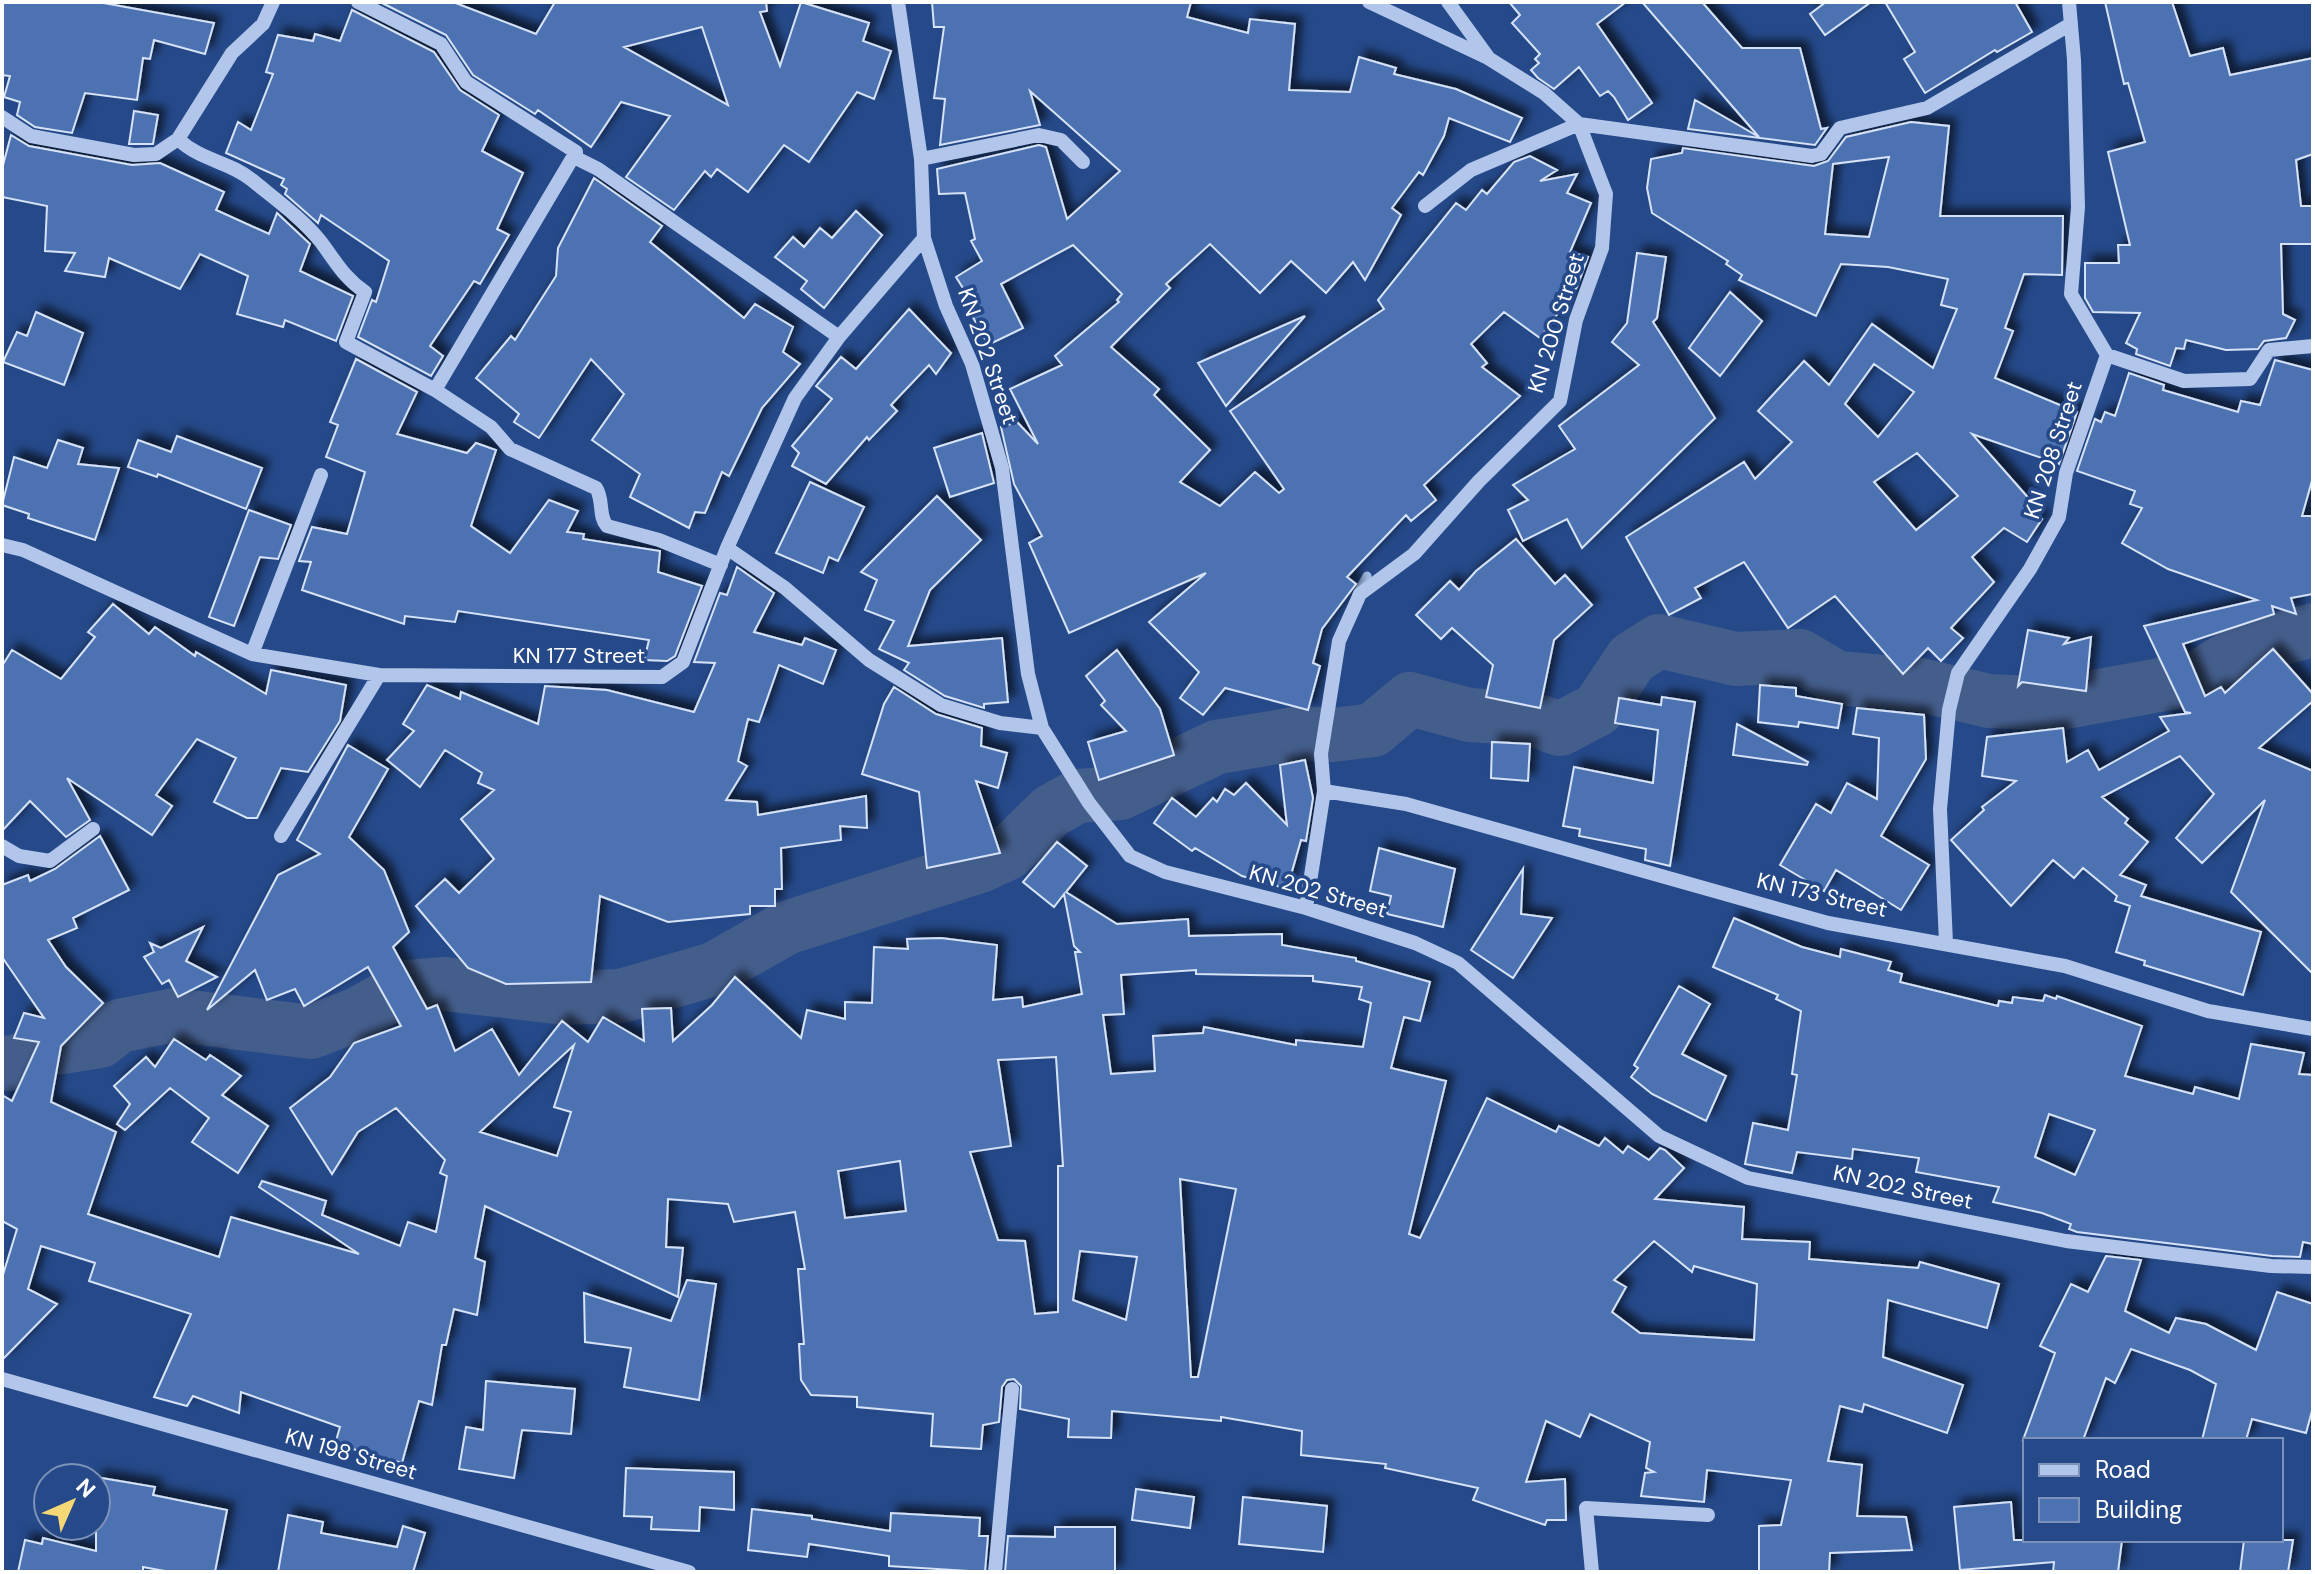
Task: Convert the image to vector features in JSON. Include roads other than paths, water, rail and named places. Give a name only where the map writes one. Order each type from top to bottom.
[{"type":"street","points":[[2,117],[31,136],[134,155],[156,154],[178,139],[232,53],[263,24],[273,2]]},
{"type":"street","points":[[358,2],[441,44],[466,82],[576,152]]},
{"type":"street","name":"KN 202 Street","points":[[898,2],[921,159],[924,238],[946,306],[972,364],[1002,468],[1028,674],[1042,728],[1089,803],[1130,856],[1165,872],[1306,908],[1415,943],[1458,963],[1659,1136],[1748,1178],[2066,1241],[2271,1266],[2313,1267]]},
{"type":"street","name":"KN 200 Street","points":[[1306,908],[1324,791],[1321,754],[1339,641],[1360,594],[1414,554],[1479,481],[1560,401],[1576,320],[1602,248],[1606,194],[1579,124],[1544,93],[1488,58],[1369,2]]},
{"type":"street","points":[[1448,2],[1488,58]]},
{"type":"street","points":[[2069,2],[2078,207],[2071,294],[2107,355],[2184,381],[2250,379],[2269,350],[2313,346]]},
{"type":"street","points":[[1425,206],[1471,170],[1579,124],[1812,156],[1821,154],[1840,128],[1927,108],[2071,24]]},
{"type":"street","points":[[921,159],[1039,135],[1061,140],[1083,162]]},
{"type":"street","points":[[178,139],[194,154],[249,177],[320,241],[344,278],[365,292],[346,342],[435,390],[491,427],[510,449],[596,488],[602,497],[603,521],[607,526],[659,540],[721,565]]},
{"type":"street","points":[[435,390],[466,343],[576,152]]},
{"type":"street","points":[[576,152],[576,158],[598,169],[839,337]]},
{"type":"street","name":"KN 177 Street","points":[[2,545],[46,560],[252,654],[379,675],[662,677],[683,662],[727,548],[795,398],[839,337],[924,238]]},
{"type":"street","name":"KN 208 Street","points":[[1946,943],[1940,809],[1949,710],[1958,673],[2030,569],[2059,517],[2066,473],[2107,355]]},
{"type":"street","points":[[252,654],[321,475]]},
{"type":"street","points":[[727,548],[785,588],[869,660],[941,705],[1000,723],[1042,728]]},
{"type":"street","points":[[281,836],[379,675]]},
{"type":"street","name":"KN 173 Street","points":[[1324,791],[1406,804],[1828,923],[2065,966],[2208,1011],[2313,1029]]},
{"type":"street","points":[[2,846],[19,856],[50,861],[93,829]]},
{"type":"street","name":"KN 198 Street","points":[[2,1379],[689,1572]]},
{"type":"street","points":[[995,1572],[1012,1389]]},
{"type":"street","points":[[1592,1572],[1586,1508],[1708,1515]]},
{"type":"waterway","points":[[1357,594],[1367,576]]},
{"type":"waterway","points":[[2,1062],[11,1064],[43,1050],[100,1041],[119,1026],[175,1015],[311,1032],[358,1014],[406,987],[445,984],[564,998],[621,996],[714,969],[786,928],[980,866],[1008,853],[1051,811],[1078,796],[1120,793],[1217,747],[1301,733],[1333,735],[1373,730],[1410,699],[1469,715],[1532,719],[1560,729],[1598,709],[1632,658],[1659,641],[1736,659],[1800,656],[1837,678],[1920,685],[1989,701],[2055,704],[2198,678],[2245,648],[2313,630]]},
{"type":"waterway","points":[[1331,715],[1333,735]]},
{"type":"waterway","points":[[685,997],[696,975]]}]
